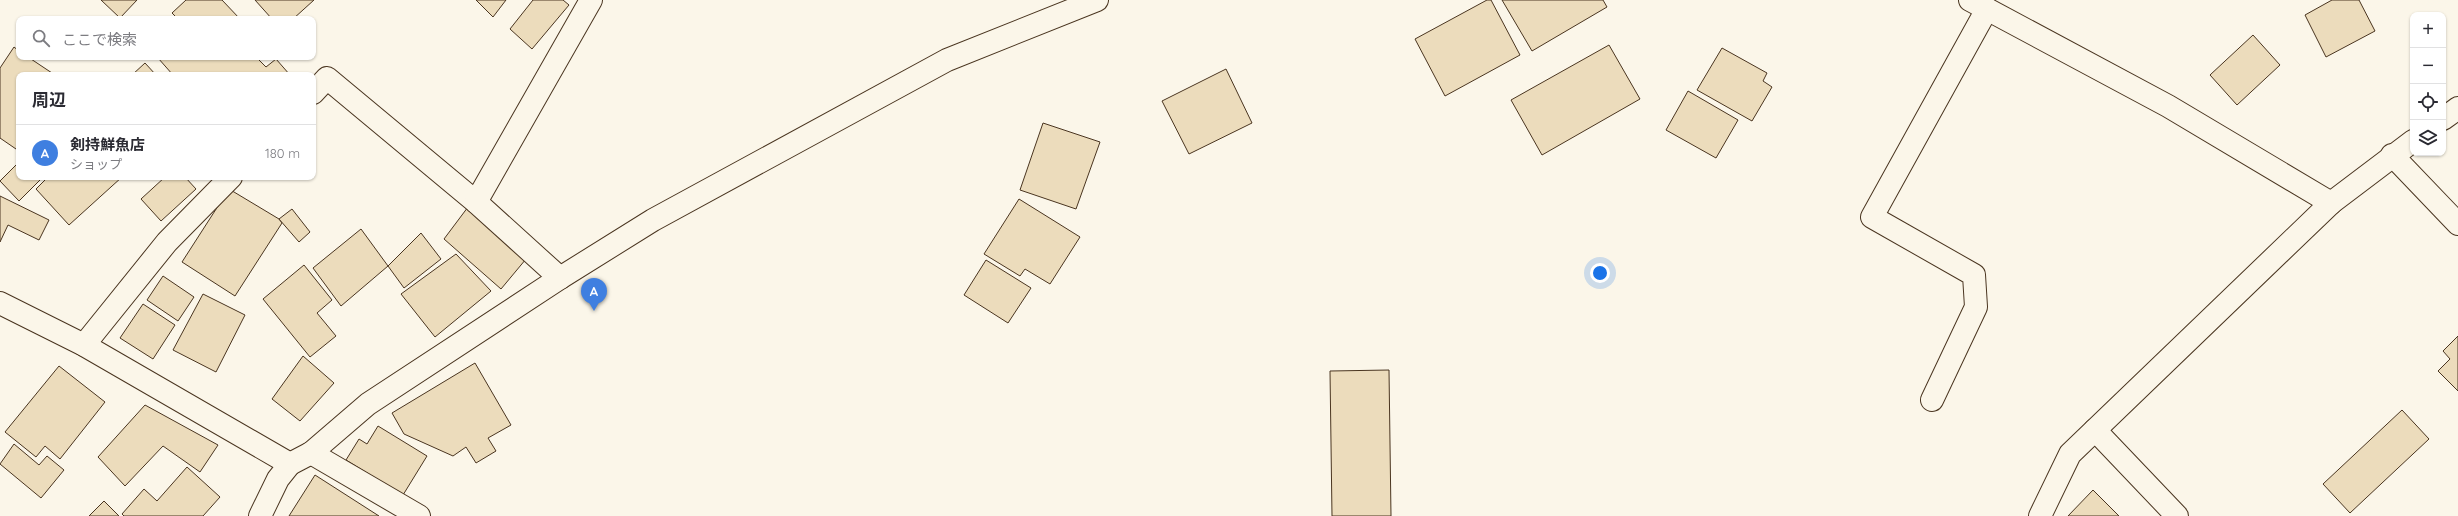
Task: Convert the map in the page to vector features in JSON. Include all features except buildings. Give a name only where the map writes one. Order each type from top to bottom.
[{"type":"street","points":[[476,202],[591,0]]},
{"type":"street","points":[[260,516],[278,479],[290,464],[311,453],[368,404],[560,278],[653,220],[947,60],[1097,0]]},
{"type":"street","points":[[1932,400],[1976,308],[1974,274],[1872,217],[1978,5],[2168,106],[2331,203]]},
{"type":"street","points":[[316,90],[327,78],[476,202],[560,278]]},
{"type":"street","points":[[2446,117],[2458,108]]},
{"type":"street","points":[[2040,516],[2070,454],[2331,203],[2392,155],[2410,143]]},
{"type":"street","points":[[2392,155],[2458,224]]},
{"type":"street","points":[[84,345],[167,242],[228,180]]},
{"type":"street","points":[[2,307],[84,345],[290,464]]},
{"type":"street","points":[[2095,430],[2177,516]]},
{"type":"street","points":[[311,453],[419,516]]},
{"type":"place","name":"剣持鮮魚店","points":[[594,311]]}]
